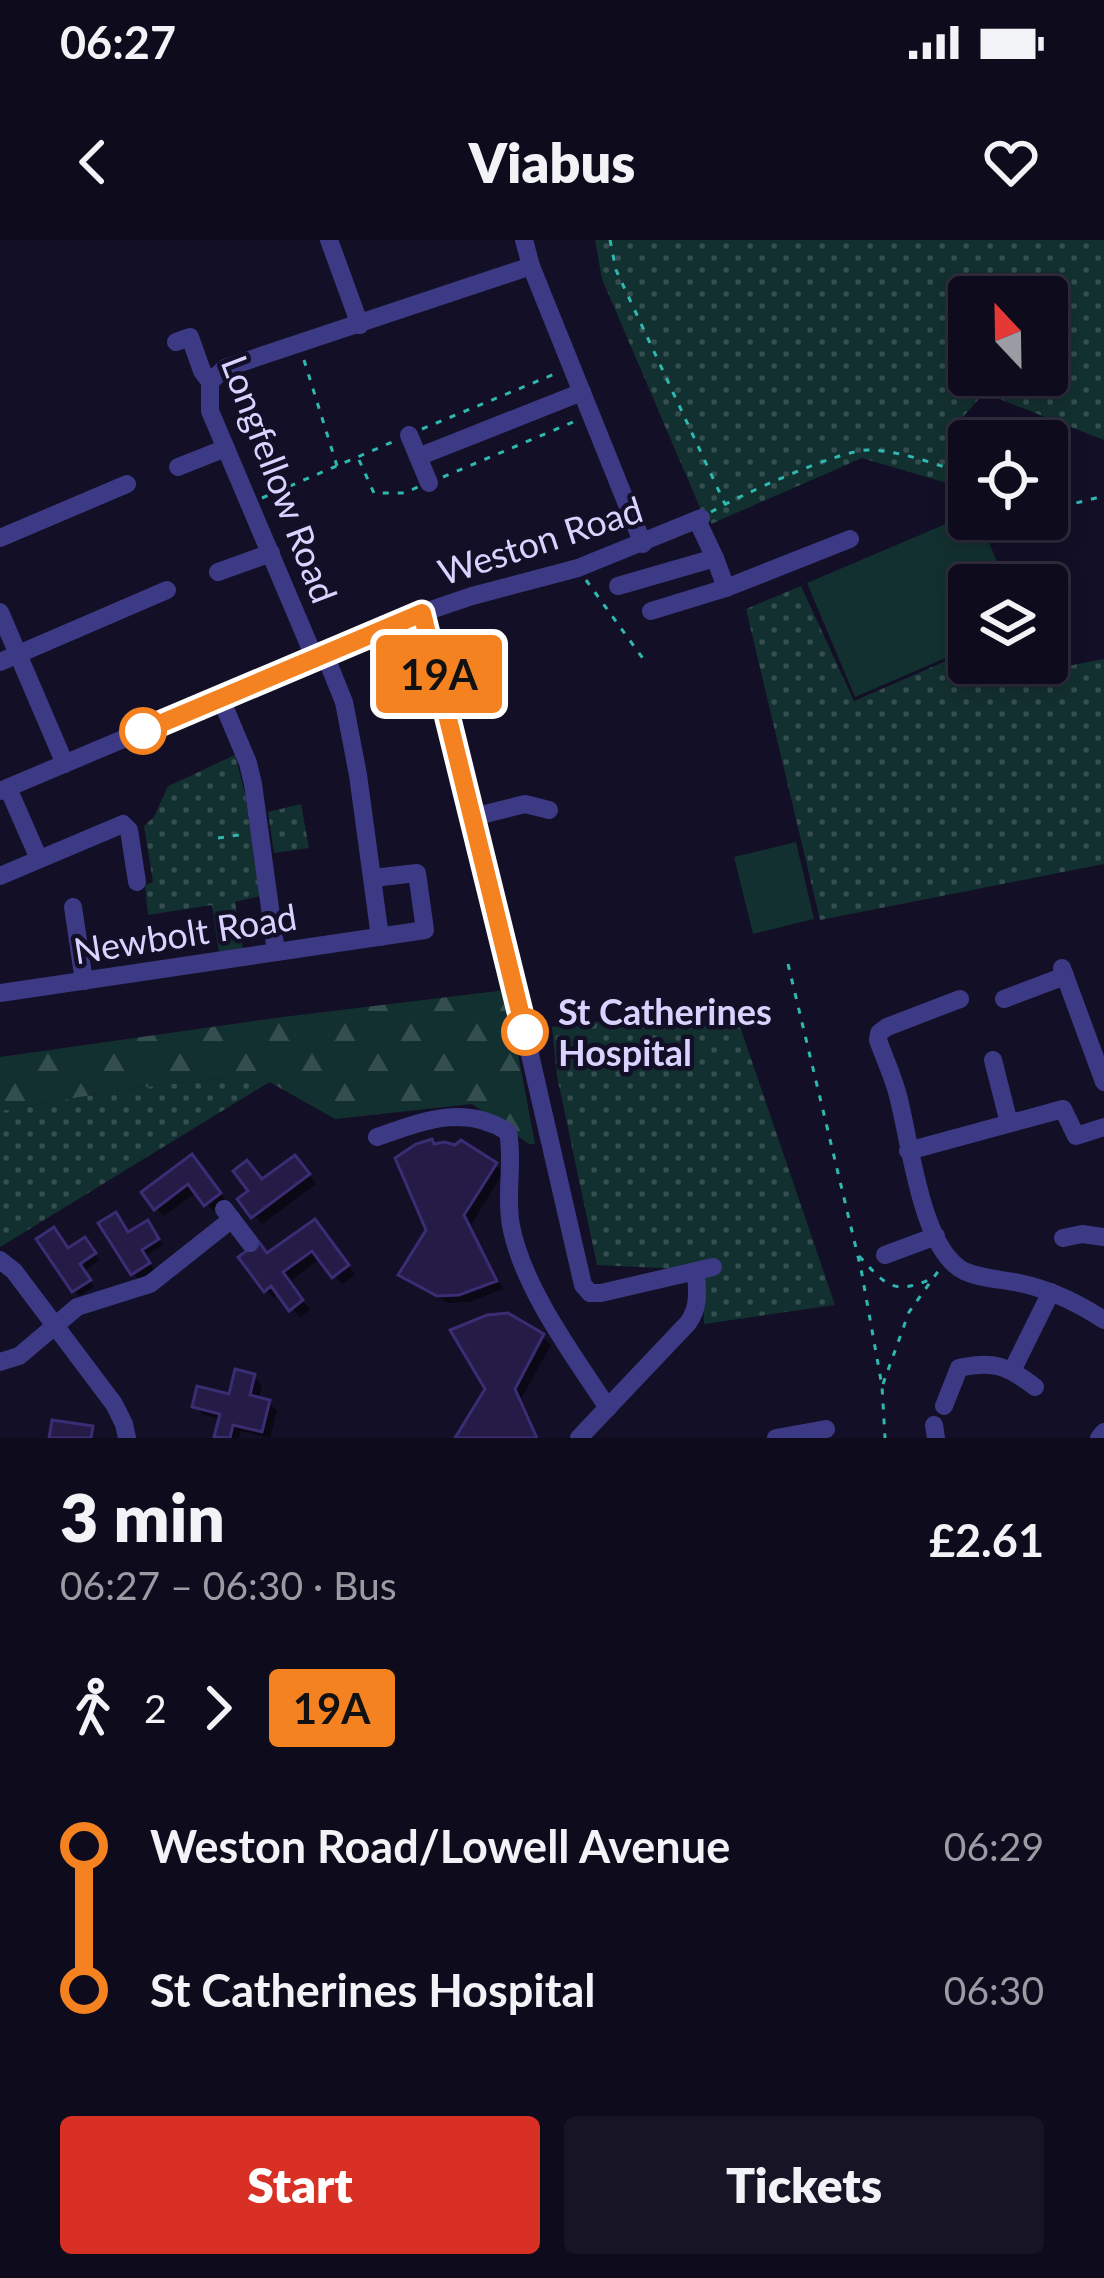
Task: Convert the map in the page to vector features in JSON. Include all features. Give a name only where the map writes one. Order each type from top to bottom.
[{"type":"street","points":[[329,240],[360,325]]},
{"type":"street","points":[[524,240],[643,544]]},
{"type":"street","points":[[210,382],[225,368],[531,266]]},
{"type":"street","name":"Longfellow Road","points":[[176,341],[190,337],[210,382],[210,411],[271,553],[344,702],[380,937]]},
{"type":"street","points":[[418,458],[582,392]]},
{"type":"street","points":[[409,435],[429,483]]},
{"type":"street","points":[[178,467],[226,448]]},
{"type":"street","points":[[0,538],[127,484]]},
{"type":"street","points":[[699,519],[725,588]]},
{"type":"street","name":"Weston Road","points":[[4,789],[422,613],[578,568],[699,519]]},
{"type":"street","points":[[651,610],[725,588],[850,539]]},
{"type":"street","points":[[218,572],[271,553]]},
{"type":"street","points":[[618,586],[715,558]]},
{"type":"street","points":[[9,658],[166,590]]},
{"type":"street","points":[[0,612],[9,658],[64,764]]},
{"type":"street","points":[[422,613],[583,1285],[590,1293],[601,1294],[704,1269],[695,1313],[579,1438]]},
{"type":"street","points":[[221,698],[248,763],[276,952]]},
{"type":"street","points":[[4,789],[38,860]]},
{"type":"street","points":[[473,817],[525,805],[549,810]]},
{"type":"street","points":[[0,876],[123,824],[129,830],[137,882]]},
{"type":"street","name":"Newbolt Road","points":[[0,993],[422,931],[426,926],[417,873],[373,878]]},
{"type":"street","points":[[72,907],[84,981]]},
{"type":"street","points":[[1004,999],[1064,972],[1104,1082]]},
{"type":"street","points":[[960,999],[887,1027],[878,1040],[897,1094],[920,1195],[936,1236],[959,1269],[1017,1282],[1100,1310]]},
{"type":"street","points":[[993,1060],[1009,1123]]},
{"type":"street","points":[[908,1151],[1064,1109],[1076,1136],[1104,1127]]},
{"type":"street","points":[[376,1137],[452,1116],[494,1123],[508,1132],[508,1196],[517,1250],[551,1317],[608,1408]]},
{"type":"street","points":[[0,1362],[19,1356],[53,1324],[85,1303],[150,1284],[228,1214],[250,1243]]},
{"type":"street","points":[[885,1255],[936,1236]]},
{"type":"street","points":[[1056,1238],[1104,1237]]},
{"type":"street","points":[[0,1260],[14,1271],[114,1404],[127,1438]]},
{"type":"street","points":[[1012,1371],[1051,1292]]},
{"type":"street","points":[[944,1406],[959,1368],[979,1363],[1001,1366],[1035,1388]]},
{"type":"street","points":[[776,1438],[826,1429]]},
{"type":"path","points":[[610,240],[616,270],[725,504]]},
{"type":"path","points":[[299,344],[338,467]]},
{"type":"path","points":[[359,459],[374,493],[404,493],[591,415]]},
{"type":"path","points":[[699,519],[838,456],[865,449],[904,454],[948,469]]},
{"type":"path","points":[[1068,503],[1104,496]]},
{"type":"path","points":[[578,568],[644,659]]},
{"type":"path","points":[[218,838],[260,833]]},
{"type":"path","points":[[788,964],[857,1255],[882,1386],[885,1438]]},
{"type":"path","points":[[857,1255],[885,1284],[910,1288],[933,1279]]},
{"type":"path","points":[[882,1386],[909,1312],[947,1258]]},
{"type":"green space","points":[[595,240],[1104,240],[1104,440],[1068,426],[1068,420],[1053,420],[992,396],[1068,396],[1068,276],[948,276],[948,396],[981,396],[963,420],[948,420],[948,483],[862,458],[711,524],[602,279]]},
{"type":"green space","points":[[948,523],[948,540],[988,540],[998,564],[948,564],[948,657],[855,697],[807,583]]},
{"type":"green space","points":[[801,586],[854,701],[948,660],[948,684],[1068,684],[1068,666],[1104,659],[1104,864],[820,920],[746,609]]},
{"type":"green space","points":[[235,755],[260,896],[235,902],[243,949],[219,952],[212,905],[148,915],[145,885],[153,882],[144,826],[154,817],[168,786]]},
{"type":"green space","points":[[301,804],[309,848],[274,853],[268,812]]},
{"type":"green space","points":[[796,842],[814,919],[753,934],[734,857]]},
{"type":"green space","points":[[506,990],[535,1144],[472,1104],[335,1119],[249,1075],[126,1089],[0,1111],[0,1057]]},
{"type":"green space","points":[[733,1006],[835,1305],[704,1324],[702,1270],[597,1265],[557,1076],[552,1027]]},
{"type":"green space","points":[[249,1075],[271,1081],[0,1247],[0,1111],[126,1089]]},
{"type":"building","points":[[432,1139],[434,1144],[455,1145],[461,1140],[497,1163],[464,1215],[497,1281],[459,1295],[437,1296],[398,1275],[426,1230],[395,1158]]},
{"type":"building","points":[[192,1154],[221,1193],[204,1206],[188,1184],[154,1210],[141,1192]]},
{"type":"building","points":[[295,1155],[310,1174],[251,1218],[237,1199],[248,1191],[233,1171],[247,1160],[262,1179]]},
{"type":"building","points":[[116,1212],[128,1232],[148,1220],[159,1239],[142,1250],[150,1263],[131,1275],[98,1223]]},
{"type":"building","points":[[315,1219],[349,1265],[332,1278],[312,1251],[283,1272],[303,1300],[289,1311],[271,1286],[264,1292],[238,1257],[259,1242],[267,1253]]},
{"type":"building","points":[[54,1227],[68,1248],[85,1237],[96,1253],[80,1264],[91,1280],[72,1292],[36,1239]]},
{"type":"building","points":[[508,1313],[544,1334],[515,1389],[537,1438],[455,1438],[485,1389],[450,1330],[487,1315]]},
{"type":"building","points":[[235,1369],[255,1374],[250,1395],[270,1400],[262,1432],[233,1425],[230,1438],[214,1437],[220,1414],[192,1407],[197,1386],[229,1394]]},
{"type":"building","points":[[52,1420],[93,1426],[91,1438],[49,1438]]},
{"type":"bus line","name":"19A","points":[[143,731],[422,613],[525,1032]]},
{"type":"place","name":"St Catherines Hospital","points":[[525,1032]]}]
